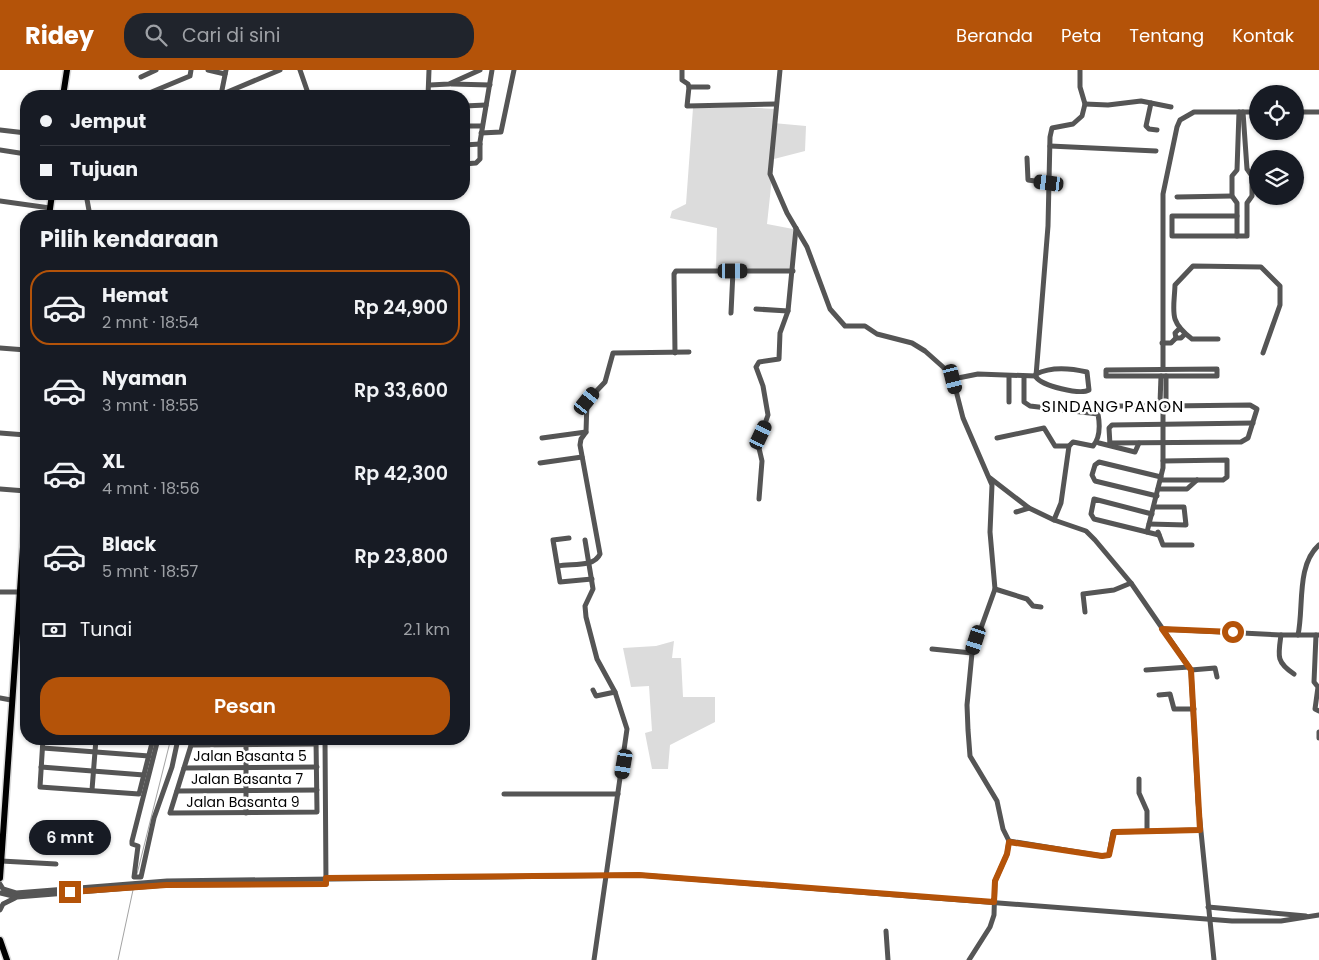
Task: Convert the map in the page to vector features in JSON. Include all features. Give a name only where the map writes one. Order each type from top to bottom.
[{"type":"main road","points":[[64,90],[67,70]]},
{"type":"main road","points":[[50,208],[51,200]]},
{"type":"main road","points":[[0,878],[11,700],[20,617]]},
{"type":"main road","points":[[0,940],[7,960]]},
{"type":"street","points":[[141,77],[156,70]]},
{"type":"street","points":[[156,90],[190,76],[191,70]]},
{"type":"street","points":[[208,70],[226,72],[222,90]]},
{"type":"street","points":[[233,90],[278,70]]},
{"type":"street","points":[[300,70],[307,90]]},
{"type":"street","points":[[428,70],[429,90]]},
{"type":"street","points":[[449,84],[480,70]]},
{"type":"street","points":[[470,163],[480,161],[481,133],[492,70]]},
{"type":"street","points":[[481,133],[502,132],[514,70]]},
{"type":"street","points":[[682,70],[682,80],[689,87],[688,106],[776,104]]},
{"type":"street","points":[[780,70],[770,174],[818,272],[830,309],[844,326],[859,326],[892,339],[920,347],[937,360],[953,379],[963,418],[990,478],[993,494],[991,554],[994,589],[972,653],[967,705],[970,756],[997,802],[1003,829],[1009,842],[1007,854],[995,881],[990,927],[968,960]]},
{"type":"street","points":[[953,379],[974,374],[1009,377],[1036,376],[1046,369],[1056,368],[1087,372],[1089,390],[1077,391],[1050,386],[1041,383],[1036,376],[1048,226],[1052,128],[1072,124],[1079,120],[1085,104],[1080,87],[1080,70]]},
{"type":"street","points":[[430,85],[490,85]]},
{"type":"street","points":[[689,87],[708,87]]},
{"type":"street","points":[[1085,104],[1108,105],[1129,101],[1171,107]]},
{"type":"street","points":[[1151,104],[1146,126],[1149,129],[1157,130]]},
{"type":"street","points":[[470,106],[486,105]]},
{"type":"street","points":[[1163,369],[1163,194],[1177,127],[1180,120],[1194,112],[1249,112]]},
{"type":"street","points":[[1237,216],[1172,216],[1172,236],[1247,236],[1247,203],[1252,196],[1252,176],[1247,169],[1246,143],[1242,139],[1241,112]]},
{"type":"street","points":[[1304,112],[1319,112]]},
{"type":"street","points":[[470,126],[482,126]]},
{"type":"street","points":[[0,130],[20,132]]},
{"type":"street","points":[[1237,236],[1237,203],[1232,196],[1232,176],[1237,170],[1237,142],[1242,139]]},
{"type":"street","points":[[470,145],[480,144]]},
{"type":"street","points":[[1050,146],[1156,151]]},
{"type":"street","points":[[0,150],[20,153]]},
{"type":"street","points":[[1027,158],[1028,180],[1049,183]]},
{"type":"street","points":[[1237,170],[1247,169]]},
{"type":"street","points":[[1177,197],[1232,196]]},
{"type":"street","points":[[0,201],[50,208]]},
{"type":"street","points":[[1237,203],[1247,203]]},
{"type":"street","points":[[759,499],[762,461],[758,444],[768,415],[763,386],[756,367],[759,362],[779,359],[780,333],[788,310],[796,227]]},
{"type":"street","points":[[1218,339],[1192,339],[1174,321],[1175,285],[1193,266],[1261,267],[1280,286],[1280,304],[1263,353]]},
{"type":"street","points":[[675,353],[674,274],[682,271],[793,271]]},
{"type":"street","points":[[731,313],[733,271]]},
{"type":"street","points":[[756,309],[788,310]]},
{"type":"street","points":[[1176,338],[1175,333],[1180,328]]},
{"type":"street","points":[[1162,343],[1171,343],[1176,338],[1180,338],[1185,334]]},
{"type":"street","points":[[0,348],[20,350]]},
{"type":"street","points":[[558,566],[589,562],[598,558],[600,551],[582,457],[581,439],[586,432],[587,401],[605,382],[613,353],[689,352]]},
{"type":"street","points":[[1133,369],[1133,376]]},
{"type":"street","points":[[1163,369],[1217,369],[1217,376],[1106,376],[1106,370],[1163,369]]},
{"type":"street","points":[[1147,532],[1157,496],[1163,461],[1163,376]]},
{"type":"street","points":[[1009,377],[1009,402]]},
{"type":"street","points":[[1024,377],[1024,402],[1030,406],[1098,414],[1099,435],[1094,446],[1073,442],[1069,446],[1061,503],[1054,520]]},
{"type":"street","points":[[1099,443],[1241,442],[1248,438],[1257,409],[1250,405],[1110,406]]},
{"type":"street","points":[[1110,444],[1109,428],[1112,425],[1252,423]]},
{"type":"street","points":[[997,438],[1044,428],[1047,430],[1052,444],[1069,446]]},
{"type":"street","points":[[542,438],[586,432]]},
{"type":"street","points":[[0,433],[20,435]]},
{"type":"street","points":[[1110,444],[1135,452],[1139,443]]},
{"type":"street","points":[[540,463],[582,457]]},
{"type":"street","points":[[1157,496],[1095,481],[1092,475],[1095,465],[1099,462],[1161,478],[1226,479],[1227,460],[1163,461]]},
{"type":"street","points":[[990,478],[1029,508],[1054,520],[1086,531],[1131,583],[1190,669],[1194,709],[1200,830],[1214,960]]},
{"type":"street","points":[[1158,489],[1191,488],[1197,480]]},
{"type":"street","points":[[0,489],[20,491]]},
{"type":"street","points":[[1152,514],[1094,500],[1091,514],[1094,519],[1159,535]]},
{"type":"street","points":[[1149,524],[1157,526],[1186,525],[1184,506],[1154,507]]},
{"type":"street","points":[[1016,512],[1029,508]]},
{"type":"street","points":[[1157,526],[1163,545],[1192,545]]},
{"type":"street","points":[[570,538],[553,540],[560,582],[592,579]]},
{"type":"street","points":[[585,540],[592,579],[592,592],[585,606],[586,617],[596,659],[615,692],[627,730],[594,960]]},
{"type":"street","points":[[1298,635],[1303,582],[1309,558],[1319,545]]},
{"type":"street","points":[[1085,612],[1083,594],[1118,589],[1131,583]]},
{"type":"street","points":[[994,589],[1027,599],[1033,606],[1041,607]]},
{"type":"street","points":[[0,592],[20,592]]},
{"type":"street","points":[[1162,629],[1318,635],[1314,682],[1318,687],[1315,709],[1319,711]]},
{"type":"street","points":[[1281,635],[1280,661],[1282,666],[1294,674]]},
{"type":"street","points":[[932,649],[972,653]]},
{"type":"street","points":[[1146,670],[1217,669],[1217,677]]},
{"type":"street","points":[[593,690],[596,696],[615,692]]},
{"type":"street","points":[[1159,694],[1170,694],[1174,709],[1194,709]]},
{"type":"street","points":[[0,698],[11,700]]},
{"type":"street","points":[[1319,732],[1319,738]]},
{"type":"street","points":[[42,745],[40,787],[139,794],[152,745]]},
{"type":"street","points":[[92,790],[96,745]]},
{"type":"street","points":[[156,745],[132,841],[132,844],[138,846],[137,877],[154,818],[172,767],[176,745]]},
{"type":"street","points":[[177,791],[191,745]]},
{"type":"street","points":[[246,745],[246,813]]},
{"type":"street","points":[[316,745],[317,790]]},
{"type":"street","points":[[0,910],[9,900],[17,897],[166,885],[326,884],[325,745]]},
{"type":"street","points":[[42,748],[149,756]]},
{"type":"street","points":[[41,767],[144,775]]},
{"type":"street","name":"Jalan Basanta 5","points":[[184,768],[316,767]]},
{"type":"street","points":[[1139,779],[1139,792],[1147,812],[1147,831]]},
{"type":"street","name":"Jalan Basanta 7","points":[[177,791],[317,790]]},
{"type":"street","name":"Jalan Basanta 9","points":[[177,791],[170,814],[317,812],[317,790]]},
{"type":"street","points":[[504,794],[618,794]]},
{"type":"street","points":[[1009,842],[1102,856],[1109,855],[1114,832],[1200,830]]},
{"type":"street","points":[[1,859],[56,864]]},
{"type":"street","points":[[0,884],[3,889],[16,893],[121,883],[606,874],[1258,922],[1319,916]]},
{"type":"street","points":[[0,893],[17,897]]},
{"type":"street","points":[[1208,908],[1238,912],[1297,914],[1310,917]]},
{"type":"street","points":[[886,931],[888,960]]},
{"type":"shaded area","points":[[741,107],[775,109],[773,123],[806,126],[805,151],[774,159],[767,224],[793,229],[792,270],[716,270],[717,228],[670,218],[672,211],[686,204],[693,108]]},
{"type":"shaded area","points":[[674,641],[672,658],[681,658],[683,697],[715,697],[715,722],[670,745],[668,769],[652,769],[645,733],[652,731],[649,686],[631,687],[623,648],[656,646]]},
{"type":"waterway","points":[[137,874],[169,745]]},
{"type":"waterway","points":[[118,960],[133,890]]},
{"type":"district","name":"SINDANG PANON","points":[[1113,406]]},
{"type":"route","points":[[70,892],[166,885],[326,884],[326,878],[592,874],[639,875],[994,902],[995,881],[1007,854],[1009,842],[1026,843],[1102,856],[1109,855],[1114,832],[1127,830],[1200,830],[1191,670],[1162,629],[1233,632]]}]
